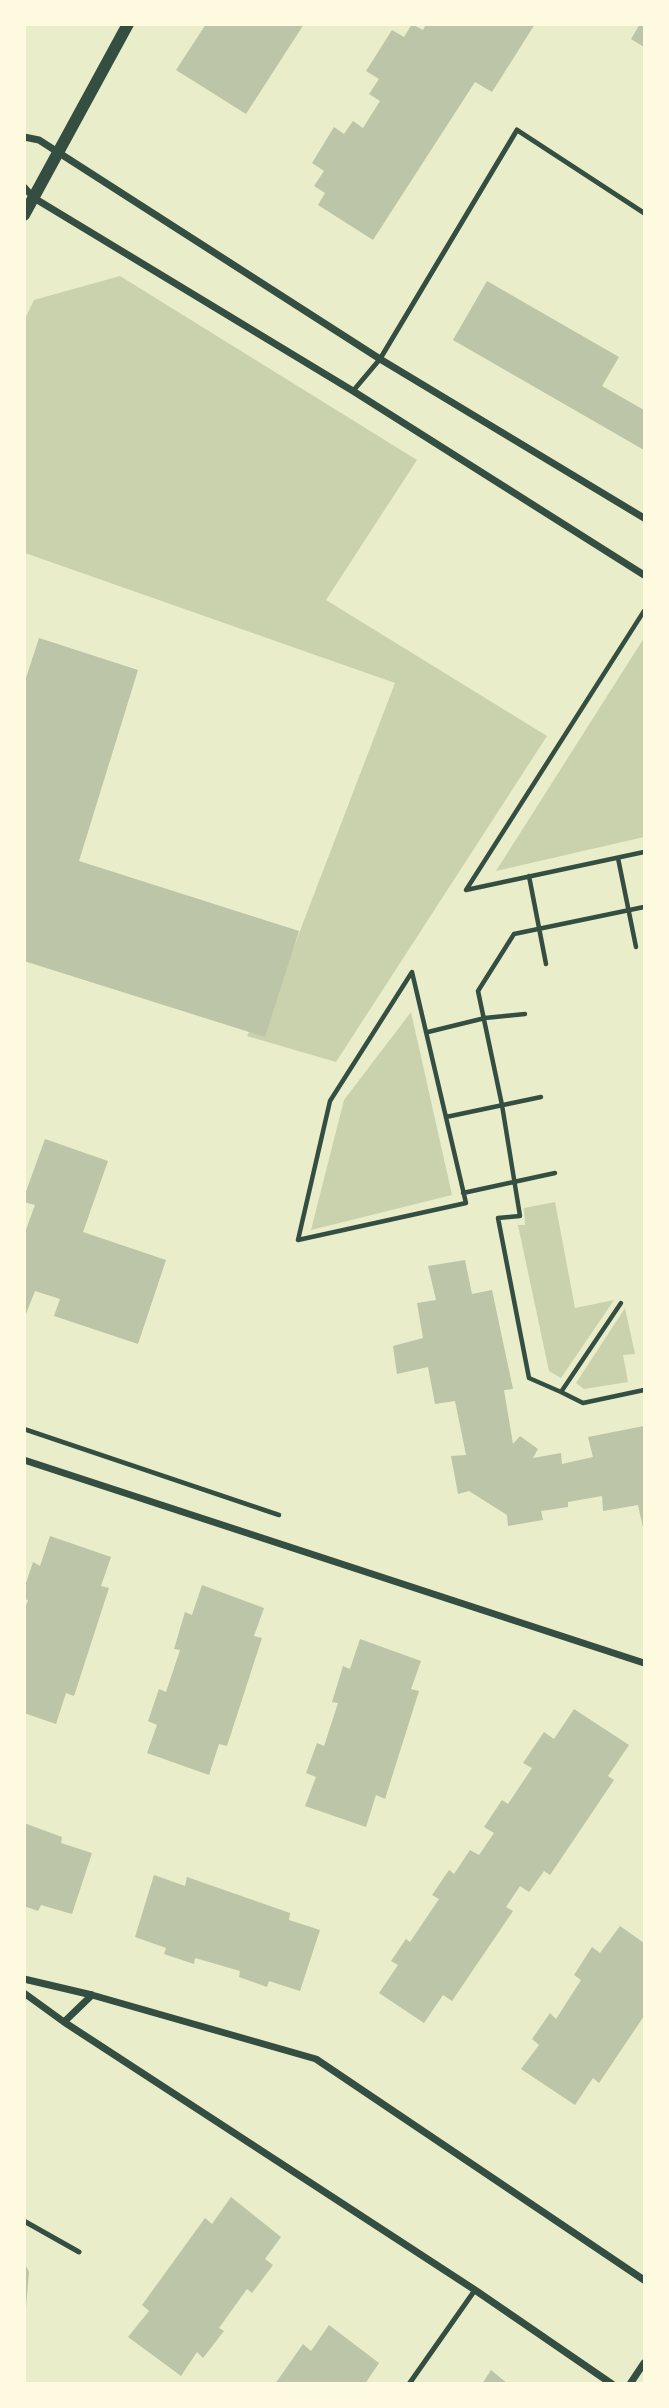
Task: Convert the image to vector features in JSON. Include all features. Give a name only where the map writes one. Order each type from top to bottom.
[{"type":"street","points":[[24,215],[128,24]]},
{"type":"street","points":[[24,137],[39,139],[380,359],[645,518]]},
{"type":"street","points":[[24,187],[34,198],[353,391],[645,575]]},
{"type":"street","points":[[24,1460],[645,1663]]},
{"type":"street","points":[[24,1979],[92,1995],[316,2059],[645,2280]]},
{"type":"street","points":[[24,1993],[64,2022],[475,2290],[612,2384]]},
{"type":"street","points":[[64,2022],[92,1995]]},
{"type":"street","points":[[630,2384],[645,2363]]},
{"type":"lane","points":[[353,391],[380,359],[517,130],[645,213]]},
{"type":"lane","points":[[24,2221],[79,2252]]},
{"type":"lane","points":[[409,2384],[475,2290]]},
{"type":"path","points":[[645,611],[466,890],[645,852]]},
{"type":"path","points":[[618,858],[636,947]]},
{"type":"path","points":[[529,876],[546,964]]},
{"type":"path","points":[[645,907],[514,934],[478,991],[502,1105],[520,1216],[498,1218],[530,1378],[583,1403],[645,1391]]},
{"type":"path","points":[[412,972],[428,1032],[466,1203],[298,1240],[330,1101],[412,972]]},
{"type":"path","points":[[428,1032],[485,1018],[525,1014]]},
{"type":"path","points":[[446,1117],[541,1097]]},
{"type":"path","points":[[463,1193],[555,1173]]},
{"type":"path","points":[[561,1392],[621,1303]]},
{"type":"green space","points":[[120,276],[417,460],[326,600],[547,736],[336,1062],[247,1036],[293,949],[395,683],[25,553],[25,319],[34,300]]},
{"type":"green space","points":[[644,638],[644,837],[496,871]]},
{"type":"green space","points":[[411,1012],[452,1195],[311,1230],[344,1100]]},
{"type":"green space","points":[[555,1202],[575,1308],[614,1300],[561,1378],[549,1371],[518,1225],[525,1225],[524,1208]]},
{"type":"green space","points":[[625,1308],[635,1354],[623,1355],[628,1382],[584,1389],[576,1383]]},
{"type":"building","points":[[206,24],[304,24],[246,114],[176,70]]},
{"type":"building","points":[[412,24],[423,30],[426,24],[535,24],[492,92],[475,82],[373,240],[318,205],[325,193],[314,186],[324,171],[312,163],[334,127],[344,134],[353,121],[363,128],[380,101],[369,94],[379,79],[366,71],[392,30],[404,37]]},
{"type":"building","points":[[640,24],[644,24],[644,47],[631,39]]},
{"type":"building","points":[[487,281],[619,357],[602,386],[644,410],[644,450],[453,340]]},
{"type":"building","points":[[39,638],[138,670],[79,861],[299,931],[265,1037],[24,961],[24,684]]},
{"type":"building","points":[[45,1139],[108,1161],[83,1232],[166,1260],[138,1344],[54,1316],[60,1299],[35,1291],[24,1319],[24,1235],[35,1205],[24,1202],[24,1197]]},
{"type":"building","points":[[465,1260],[472,1294],[492,1290],[513,1389],[504,1390],[513,1444],[520,1436],[538,1449],[533,1458],[561,1453],[562,1464],[593,1457],[588,1437],[644,1426],[644,1532],[638,1505],[603,1511],[602,1496],[568,1502],[568,1507],[541,1511],[543,1520],[508,1526],[507,1515],[469,1491],[458,1494],[451,1456],[466,1455],[455,1401],[435,1404],[428,1367],[397,1374],[393,1346],[423,1338],[417,1303],[436,1300],[428,1266]]},
{"type":"building","points":[[50,1536],[111,1557],[101,1586],[109,1588],[74,1696],[66,1693],[56,1724],[24,1713],[24,1611],[28,1600],[24,1599],[24,1589],[33,1562],[40,1566]]},
{"type":"building","points":[[202,1585],[264,1608],[254,1636],[262,1638],[227,1746],[219,1744],[209,1775],[147,1753],[157,1725],[148,1721],[159,1689],[166,1692],[180,1650],[174,1649],[185,1612],[192,1615]]},
{"type":"building","points":[[360,1639],[421,1661],[411,1689],[419,1691],[385,1799],[376,1795],[366,1827],[305,1806],[316,1777],[306,1773],[317,1743],[324,1746],[338,1703],[332,1702],[343,1666],[350,1669]]},
{"type":"building","points":[[574,1709],[629,1745],[608,1776],[614,1780],[550,1875],[544,1871],[529,1892],[520,1886],[506,1907],[513,1911],[452,2001],[443,1995],[424,2023],[379,1993],[398,1965],[391,1961],[406,1939],[410,1942],[439,1899],[432,1895],[449,1870],[454,1874],[470,1850],[479,1855],[494,1833],[484,1827],[502,1800],[508,1804],[532,1768],[523,1763],[544,1732],[554,1739]]},
{"type":"building","points":[[24,1823],[62,1837],[61,1843],[92,1853],[72,1914],[41,1905],[38,1911],[24,1906]]},
{"type":"building","points":[[154,1875],[185,1886],[187,1877],[290,1913],[289,1920],[320,1930],[300,1991],[269,1981],[267,1987],[239,1977],[240,1971],[195,1958],[194,1964],[164,1954],[166,1948],[135,1937]]},
{"type":"building","points":[[620,1926],[644,1943],[644,2016],[599,2083],[593,2078],[575,2105],[521,2069],[539,2045],[532,2039],[550,2013],[556,2019],[581,1980],[574,1975],[592,1947],[600,1953]]},
{"type":"building","points":[[231,2197],[281,2237],[265,2259],[273,2265],[252,2293],[247,2289],[219,2328],[224,2331],[203,2358],[197,2352],[181,2376],[128,2337],[149,2311],[142,2305],[205,2218],[212,2224]]},
{"type":"building","points":[[24,2262],[29,2272],[26,2307],[24,2307]]},
{"type":"building","points":[[329,2325],[379,2363],[365,2384],[275,2384],[303,2344],[311,2351]]},
{"type":"building","points":[[491,2370],[508,2384],[482,2384]]}]
